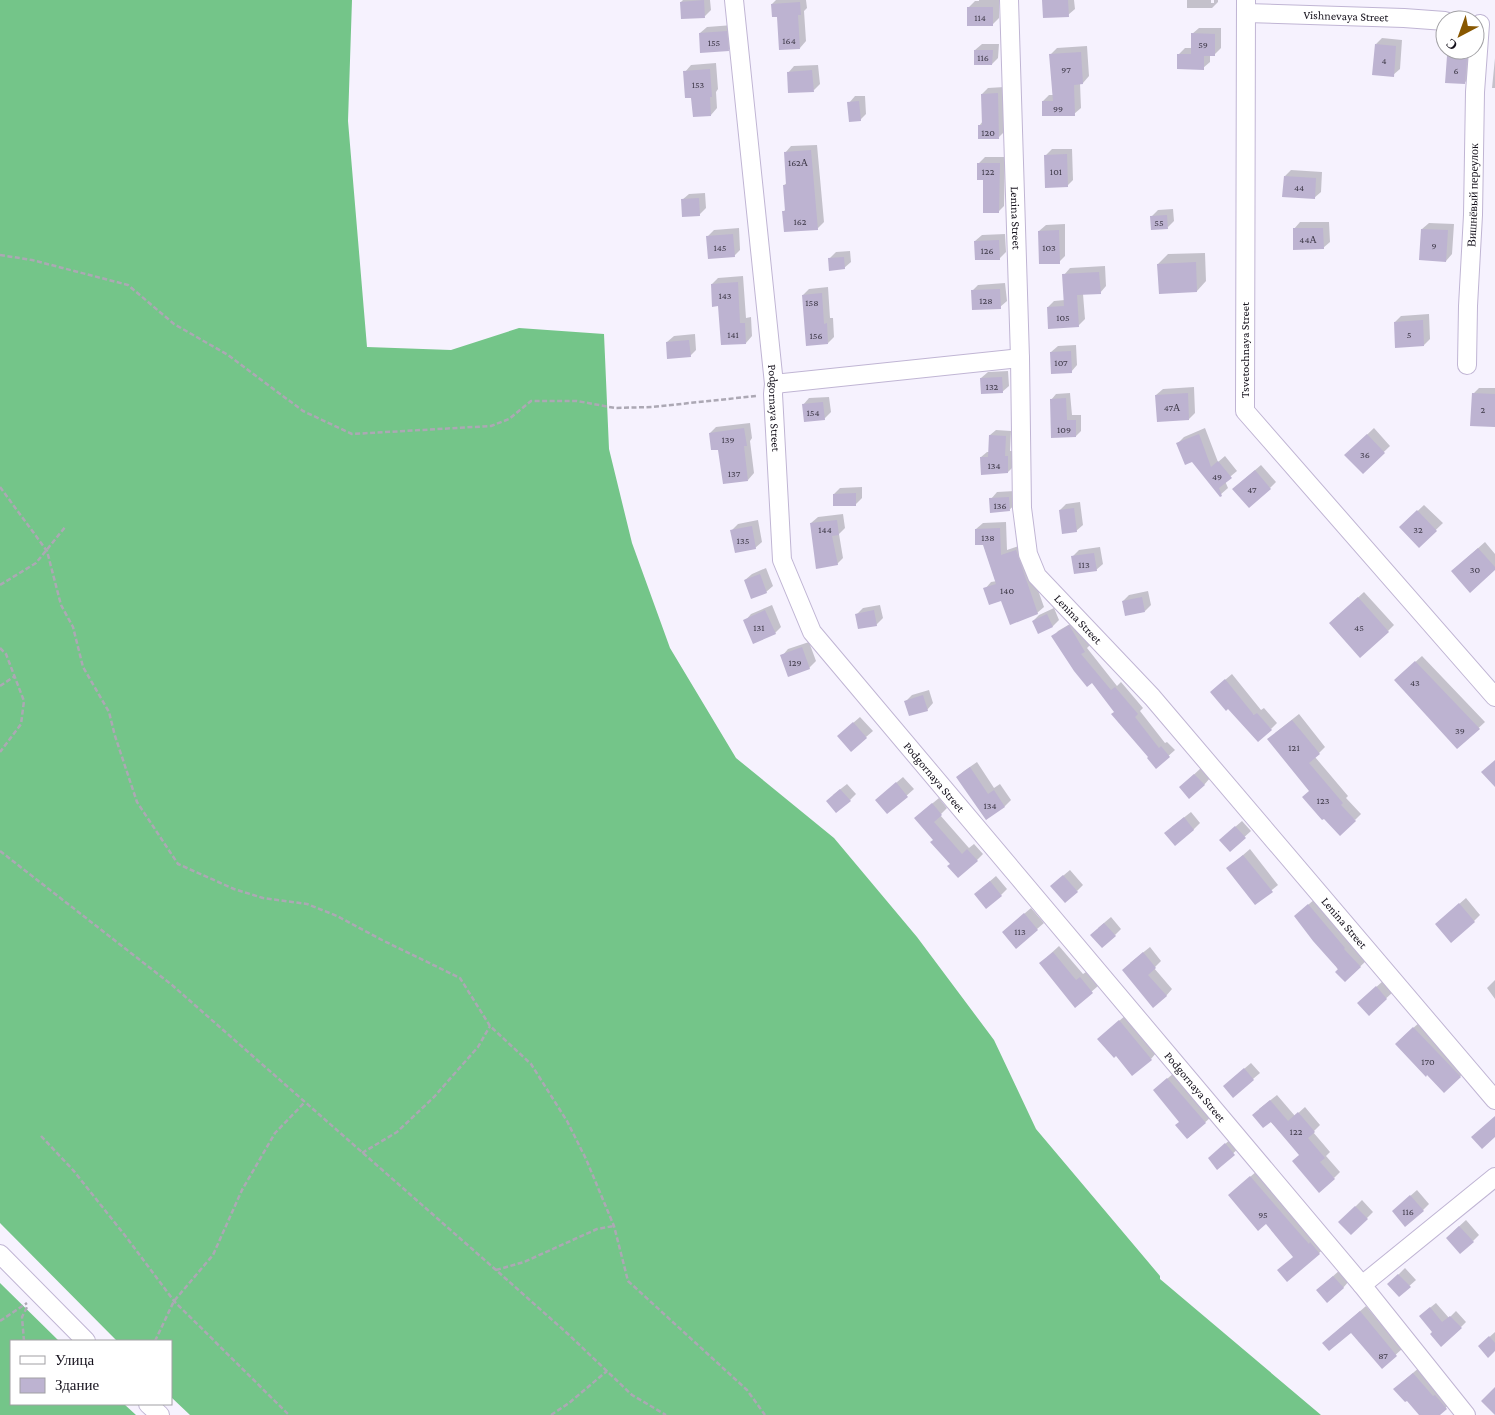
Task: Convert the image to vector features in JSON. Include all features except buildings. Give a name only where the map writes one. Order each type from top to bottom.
[{"type":"street","name":"Podgornaya Street","points":[[734,0],[774,389],[782,560],[812,632],[1362,1285],[1466,1415]]},
{"type":"street","name":"Lenina Street","points":[[1009,0],[1020,358],[1022,508],[1028,554],[1037,576],[1152,697],[1495,1100]]},
{"type":"street","name":"Vishnevaya Street","points":[[1246,7],[1435,20]]},
{"type":"street","name":"Tsvetochnaya Street","points":[[1246,7],[1245,411],[1495,697]]},
{"type":"street","name":"Вишнёвый переулок","points":[[1467,365],[1473,215],[1475,92],[1479,60]]},
{"type":"street","points":[[774,389],[1020,358]]},
{"type":"street","points":[[1362,1285],[1495,1177]]},
{"type":"street","points":[[0,1254],[85,1340]]},
{"type":"street","points":[[149,1405],[160,1415]]},
{"type":"path","points":[[0,255],[32,260],[128,285],[174,324],[228,355],[303,410],[352,434],[491,426],[509,419],[531,401],[577,401],[615,408],[652,407],[774,389]]},
{"type":"path","points":[[0,488],[46,551],[61,606],[73,627],[83,667],[109,712],[115,736],[138,802],[178,864],[234,890],[263,898],[308,904],[337,916],[460,978],[490,1026],[531,1064],[567,1121],[586,1159],[614,1226],[628,1281],[748,1390],[765,1415]]},
{"type":"path","points":[[0,585],[36,562],[66,526]]},
{"type":"path","points":[[0,648],[6,654],[24,701],[21,724],[0,752]]},
{"type":"path","points":[[0,686],[15,676]]},
{"type":"path","points":[[0,851],[172,985],[568,1334],[632,1394],[666,1415]]},
{"type":"path","points":[[362,1153],[397,1132],[434,1097],[478,1047],[490,1026]]},
{"type":"path","points":[[155,1340],[174,1301],[213,1255],[242,1190],[276,1133],[305,1102]]},
{"type":"path","points":[[41,1136],[79,1178],[174,1301],[289,1415]]},
{"type":"path","points":[[496,1270],[524,1262],[597,1229],[614,1226]]},
{"type":"path","points":[[0,1321],[30,1302],[22,1317],[24,1340]]},
{"type":"path","points":[[551,1415],[607,1371]]},
{"type":"green space","points":[[0,0],[352,0],[348,121],[367,347],[451,350],[519,328],[604,334],[609,449],[632,543],[670,648],[736,758],[834,838],[917,937],[994,1040],[1036,1129],[1160,1276],[1160,1279],[1321,1415],[190,1415],[172,1398],[172,1340],[116,1340],[0,1223]]},
{"type":"green space","points":[[0,1283],[58,1340],[10,1340],[10,1405],[125,1405],[136,1415],[0,1415]]}]
